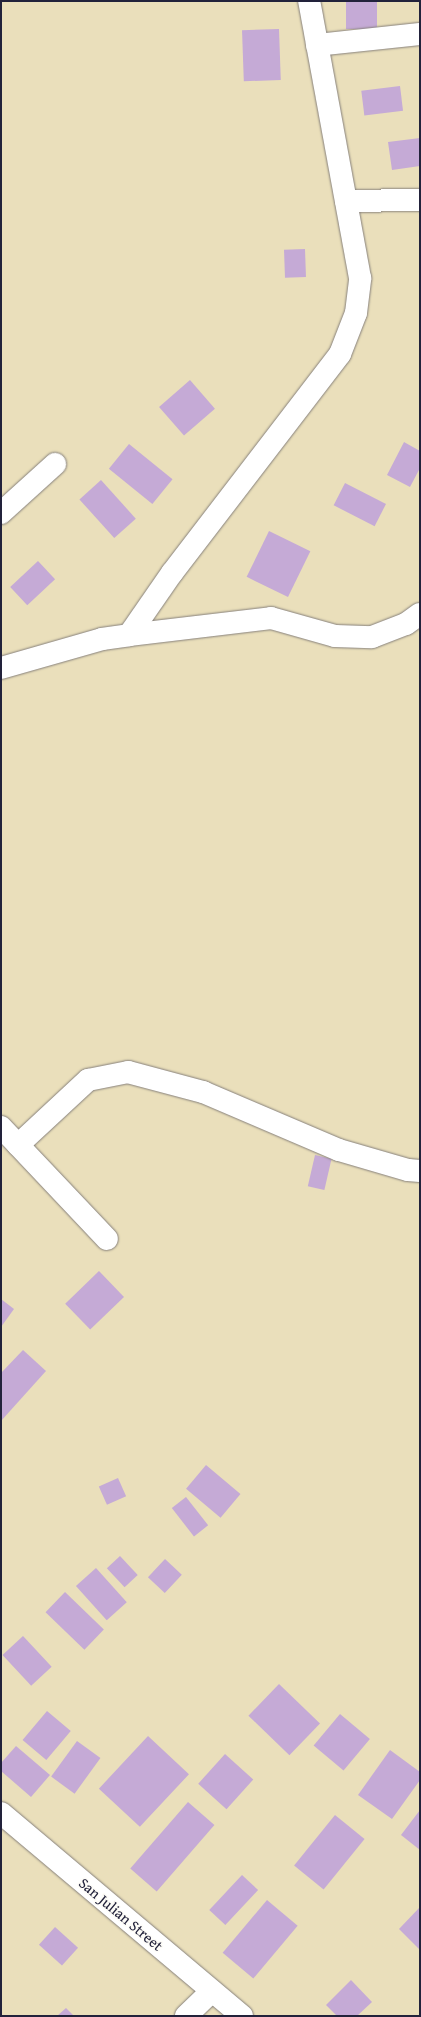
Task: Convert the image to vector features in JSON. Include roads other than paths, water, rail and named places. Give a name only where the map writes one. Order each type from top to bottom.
[{"type":"street","points":[[129,635],[172,573],[340,354],[356,313],[360,278],[309,1]]},
{"type":"street","points":[[317,45],[420,34]]},
{"type":"street","points":[[346,201],[420,200]]},
{"type":"street","points":[[1,513],[55,464]]},
{"type":"street","points":[[1,668],[102,639],[271,618],[335,636],[372,637],[406,624],[420,614]]},
{"type":"street","points":[[18,1145],[88,1080],[128,1072],[203,1092],[339,1150],[408,1170],[420,1171]]},
{"type":"street","points":[[1,1127],[107,1239]]},
{"type":"street","name":"San Julian Street","points":[[1,1813],[242,2016]]},
{"type":"street","points":[[186,2016],[212,1991]]}]
